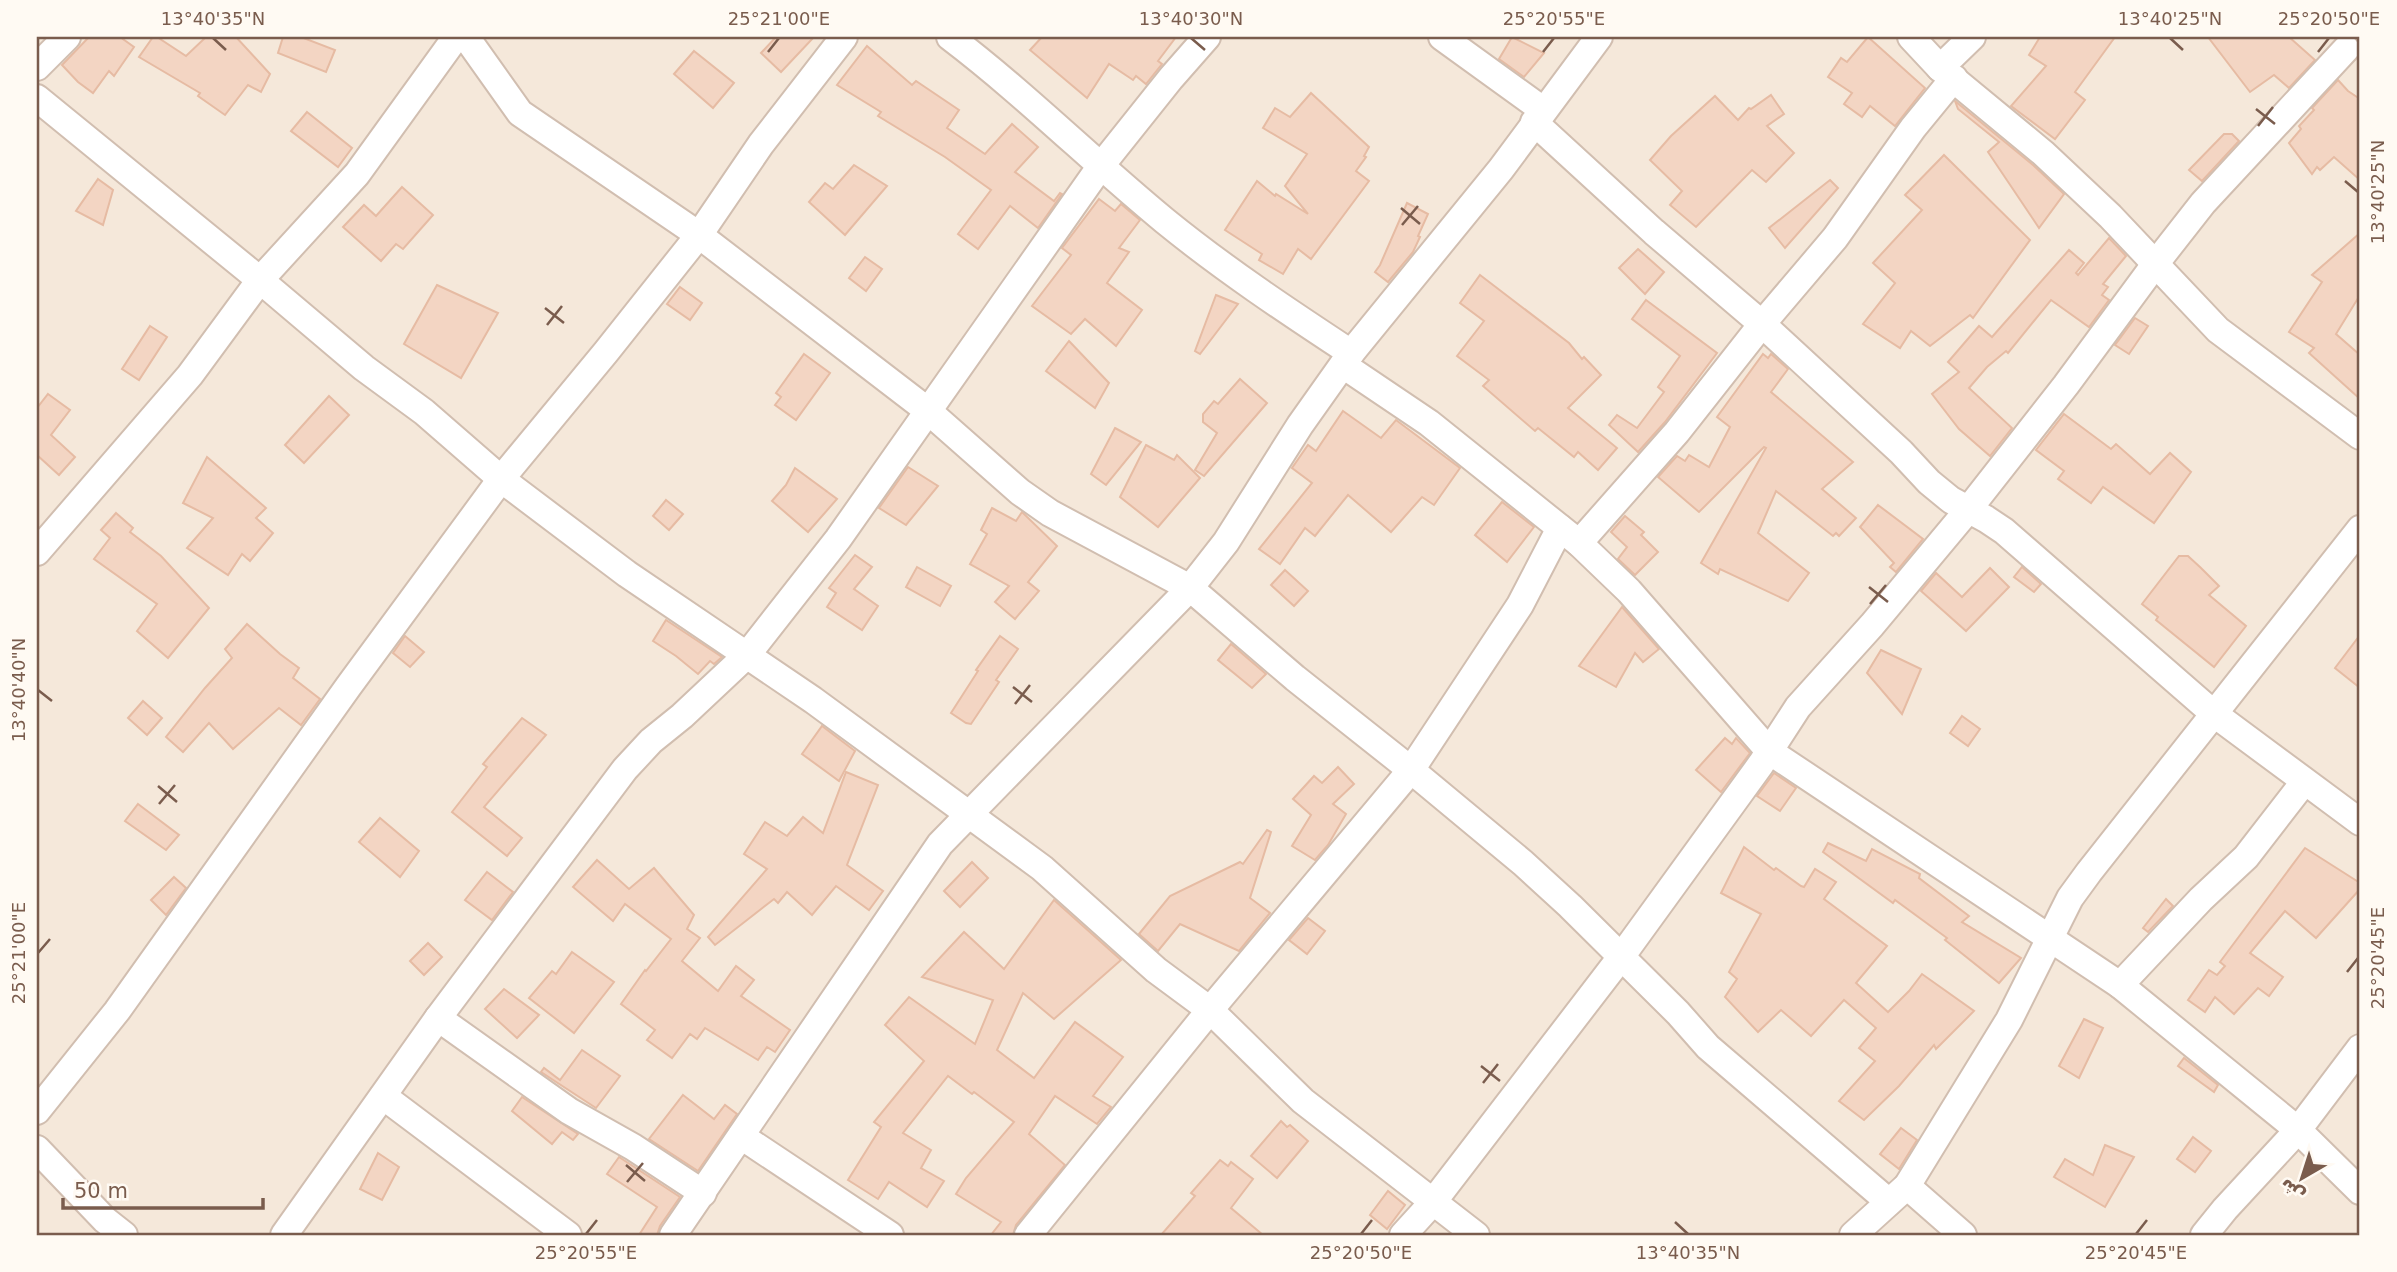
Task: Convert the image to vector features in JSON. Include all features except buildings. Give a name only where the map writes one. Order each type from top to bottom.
[{"type":"street","points":[[37,67],[67,37]]},
{"type":"street","points":[[37,552],[190,374],[260,280],[357,174],[456,37]]},
{"type":"street","points":[[466,37],[520,113],[699,235],[927,410],[1020,492],[1050,513],[1190,588],[1295,678],[1524,863],[1678,1013],[1708,1047],[1898,1194],[1963,1235]]},
{"type":"street","points":[[37,1111],[117,1011],[348,687],[501,479],[699,235],[761,145],[844,37]]},
{"type":"street","points":[[950,37],[998,73],[1100,167],[1236,277],[1429,422],[1569,535],[1629,591],[1769,751],[2120,985],[2298,1130],[2360,1191]]},
{"type":"street","points":[[284,1235],[438,1018],[625,769],[651,741],[747,655],[838,539],[1100,167],[1207,37]]},
{"type":"street","points":[[1442,37],[1538,116],[1654,232],[1762,324],[1901,452],[1928,482],[1951,500],[2004,531],[2213,713],[2360,822]]},
{"type":"street","points":[[673,1235],[940,844],[1190,588],[1226,542],[1300,425],[1347,359],[1501,169],[1599,37]]},
{"type":"street","points":[[1911,37],[1947,73],[2043,153],[2156,263],[2218,330],[2360,436]]},
{"type":"street","points":[[1028,1235],[1210,1010],[1411,770],[1569,535],[1677,432],[1762,324],[1835,238],[1913,128],[1972,37]]},
{"type":"street","points":[[1403,1235],[1433,1202],[1621,957],[1798,708],[1968,510],[2203,203],[2348,49]]},
{"type":"street","points":[[37,98],[364,368],[424,412],[501,479],[628,574],[813,700],[1042,869],[1157,970],[1210,1010],[1303,1101],[1476,1235]]},
{"type":"street","points":[[1853,1235],[1898,1194],[2009,1020],[2070,898],[2360,529]]},
{"type":"street","points":[[2120,985],[2201,899],[2246,857],[2304,782]]},
{"type":"street","points":[[438,1018],[569,1111],[703,1193]]},
{"type":"street","points":[[2204,1235],[2298,1130],[2360,1048]]},
{"type":"street","points":[[383,1096],[568,1235]]},
{"type":"street","points":[[741,1136],[890,1235]]},
{"type":"street","points":[[37,1149],[105,1220],[124,1235]]},
{"type":"shaded area","points":[[37,37],[2360,37],[2360,1235],[37,1235]]}]
